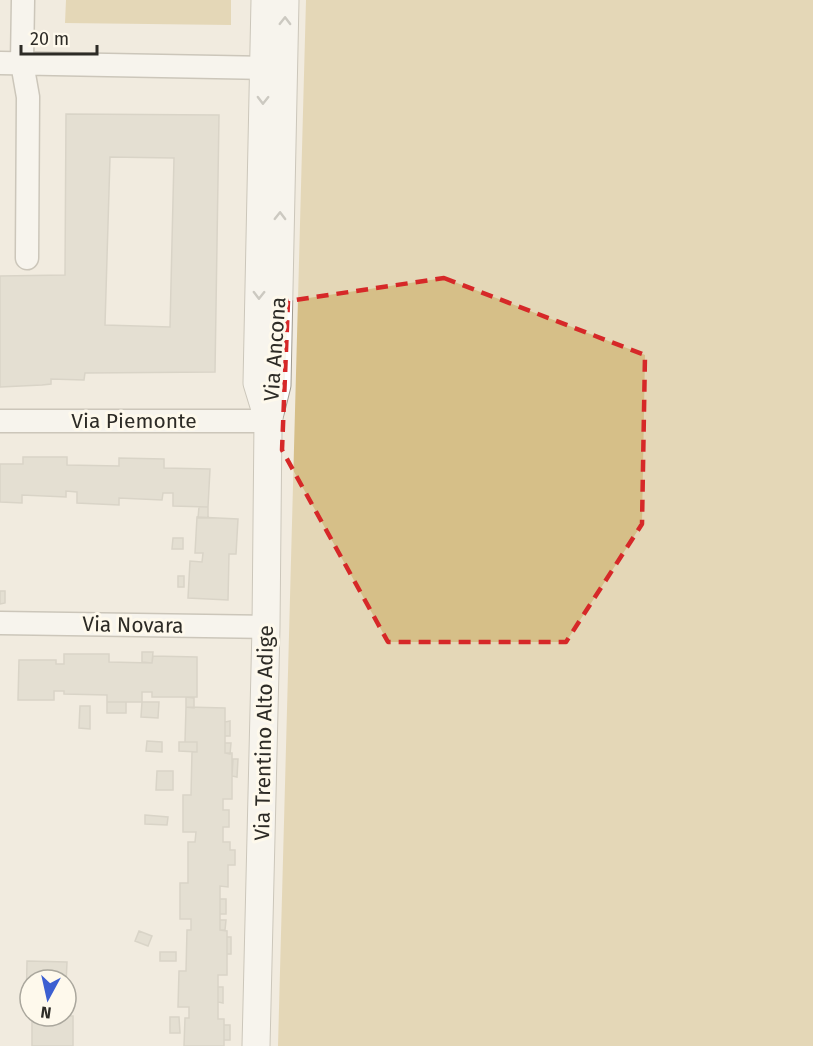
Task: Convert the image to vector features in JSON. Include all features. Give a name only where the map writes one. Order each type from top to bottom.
[{"type":"street","points":[[23,0],[11,63],[28,97],[27,258]]},
{"type":"street","name":"Via Ancona","points":[[265,0],[257,382],[268,420]]},
{"type":"street","name":"Via Ancona","points":[[268,420],[277,385],[285,0]]},
{"type":"street","points":[[11,63],[264,68]]},
{"type":"street","name":"Via Piemonte","points":[[0,421],[268,420]]},
{"type":"street","name":"Via Trentino Alto Adige","points":[[256,1046],[266,627],[268,420]]},
{"type":"street","name":"Via Novara","points":[[0,623],[266,627]]},
{"type":"highlighted area","points":[[444,278],[645,355],[642,524],[566,642],[388,642],[282,450],[288,301]]},
{"type":"shaded area","points":[[66,0],[231,0],[231,25],[65,23]]},
{"type":"shaded area","points":[[306,0],[813,0],[813,1046],[278,1046]]},
{"type":"building","points":[[66,114],[219,115],[215,372],[85,373],[84,380],[51,379],[51,384],[0,387],[0,276],[65,275]],"holes":[[[110,157],[174,158],[170,327],[105,325]]]},
{"type":"building","points":[[23,457],[67,457],[67,465],[119,466],[119,458],[164,459],[164,468],[210,469],[208,507],[173,506],[173,493],[163,493],[162,500],[119,498],[119,505],[77,503],[77,492],[66,491],[66,497],[22,495],[22,503],[0,502],[0,464],[23,464]]},
{"type":"building","points":[[199,507],[208,507],[208,518],[198,518]]},
{"type":"building","points":[[197,517],[238,519],[236,554],[229,554],[228,600],[188,598],[190,561],[202,562],[203,553],[195,553]]},
{"type":"building","points":[[173,538],[183,538],[183,549],[172,549]]},
{"type":"building","points":[[178,576],[184,576],[184,587],[178,587]]},
{"type":"building","points":[[0,591],[5,591],[5,603],[0,604]]},
{"type":"building","points":[[142,652],[153,652],[152,663],[142,662]]},
{"type":"building","points":[[64,654],[109,654],[109,662],[152,663],[153,656],[197,657],[197,697],[152,697],[152,692],[142,692],[142,702],[107,702],[107,695],[64,694],[64,691],[54,691],[54,700],[18,700],[19,660],[56,660],[56,664],[64,664]]},
{"type":"building","points":[[186,697],[194,698],[194,708],[186,707]]},
{"type":"building","points":[[107,702],[126,702],[126,713],[107,713]]},
{"type":"building","points":[[142,702],[159,702],[158,718],[141,717]]},
{"type":"building","points":[[80,706],[90,706],[90,729],[79,728]]},
{"type":"building","points":[[186,707],[225,708],[225,753],[232,753],[232,799],[223,799],[223,810],[229,810],[229,827],[223,827],[223,842],[230,842],[230,850],[235,850],[235,865],[228,865],[228,887],[220,886],[220,930],[227,931],[227,975],[218,975],[218,1019],[224,1019],[224,1046],[184,1046],[185,1018],[189,1018],[189,1007],[178,1007],[179,971],[186,971],[187,930],[191,930],[191,919],[180,919],[180,883],[188,883],[188,842],[195,842],[196,832],[183,832],[183,795],[191,795],[192,752],[197,752],[197,742],[185,742]]},
{"type":"building","points":[[230,721],[230,736],[225,736],[225,722]]},
{"type":"building","points":[[147,741],[162,742],[162,752],[146,751]]},
{"type":"building","points":[[179,742],[197,742],[197,752],[179,751]]},
{"type":"building","points":[[225,743],[231,743],[230,754],[225,753]]},
{"type":"building","points":[[233,759],[238,759],[237,777],[232,776]]},
{"type":"building","points":[[157,771],[173,771],[173,790],[156,790]]},
{"type":"building","points":[[145,815],[168,817],[167,825],[145,824]]},
{"type":"building","points":[[220,899],[226,899],[226,914],[220,914]]},
{"type":"building","points":[[220,920],[226,920],[225,930],[220,930]]},
{"type":"building","points":[[139,931],[152,936],[148,946],[135,941]]},
{"type":"building","points":[[227,937],[231,937],[231,954],[227,954]]},
{"type":"building","points":[[160,952],[176,952],[176,961],[160,961]]},
{"type":"building","points":[[27,961],[67,962],[67,968],[27,968]]},
{"type":"building","points":[[218,987],[223,987],[223,1003],[218,1002]]},
{"type":"building","points":[[170,1017],[179,1017],[180,1033],[170,1033]]},
{"type":"building","points":[[224,1025],[230,1025],[230,1040],[224,1040]]},
{"type":"building","points":[[32,1028],[73,1028],[73,1046],[32,1046]]}]
